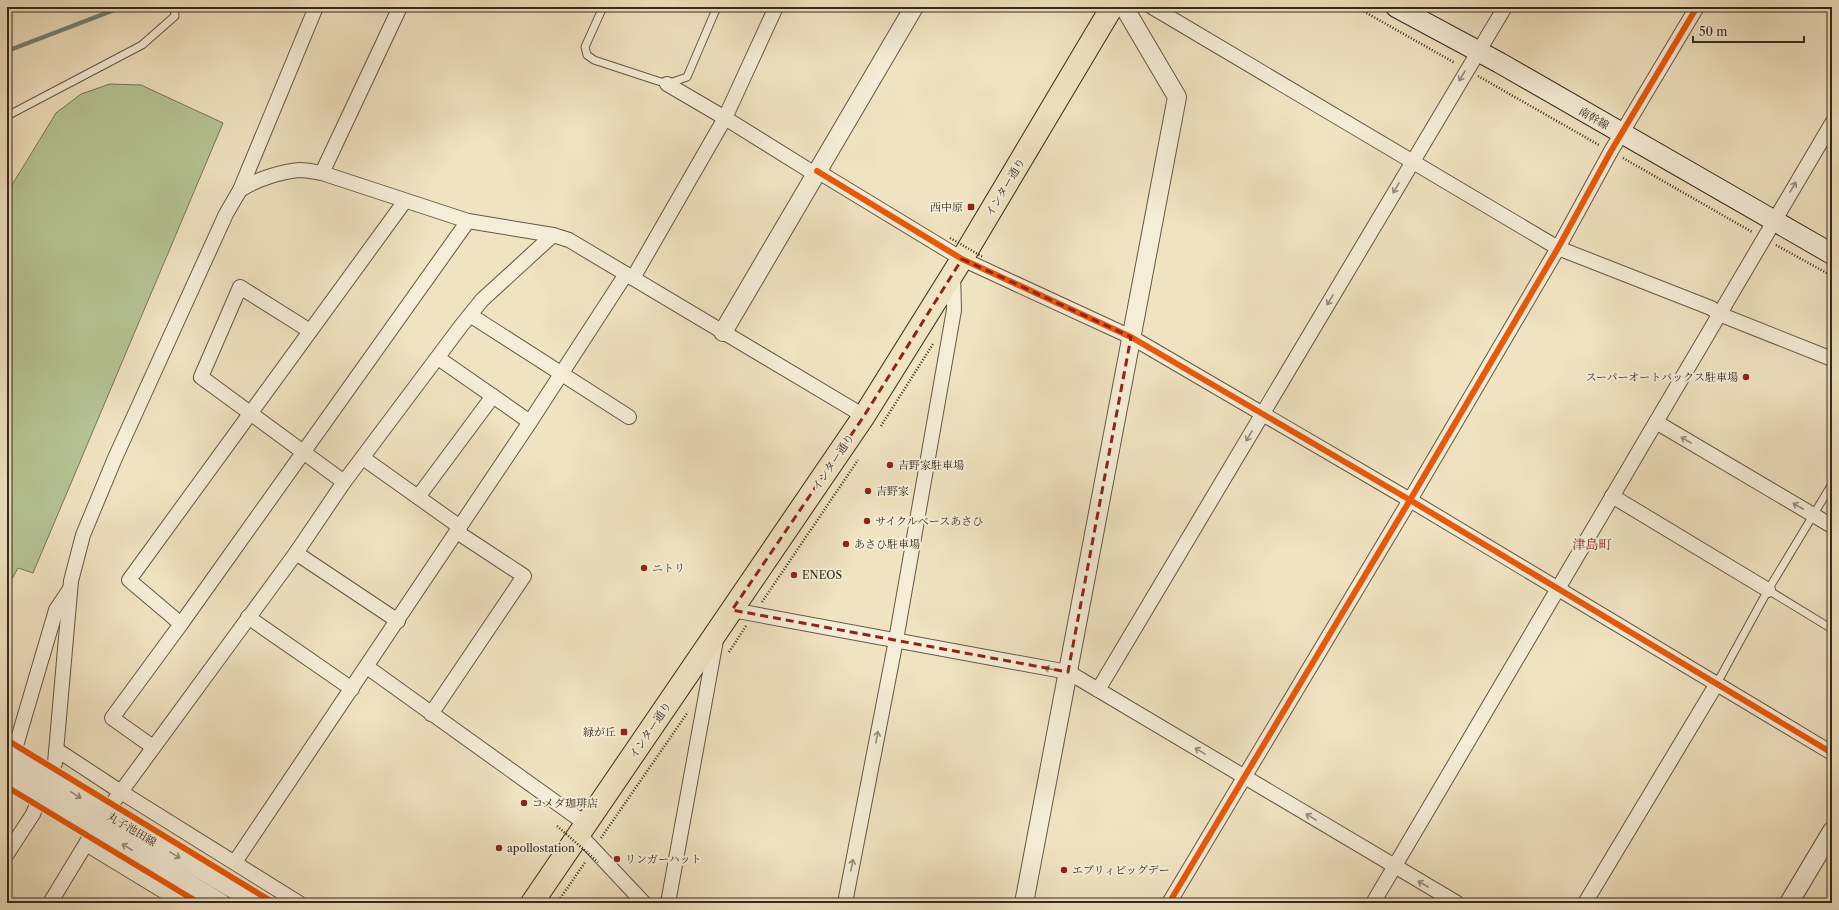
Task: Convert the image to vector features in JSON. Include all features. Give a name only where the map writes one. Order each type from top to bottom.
[{"type":"main road","name":"インター通り","points":[[532,903],[864,416],[966,263],[1112,7]]},
{"type":"main road","name":"南幹線","points":[[1396,7],[1477,52],[1500,63],[1832,254]]},
{"type":"street","points":[[7,854],[33,814],[55,763],[71,587],[83,535],[115,458],[226,214],[240,190],[316,7]]},
{"type":"street","points":[[322,173],[400,7]]},
{"type":"street","points":[[235,862],[367,668],[530,422],[561,372],[630,276],[724,118],[776,7]]},
{"type":"street","points":[[723,332],[914,7]]},
{"type":"street","points":[[1024,903],[1177,97],[1124,7]]},
{"type":"street","points":[[1152,7],[1558,248],[1711,308],[1719,314],[1832,359]]},
{"type":"street","points":[[1098,690],[1504,7]]},
{"type":"street","points":[[1169,903],[1410,500],[1558,248],[1611,151],[1697,7]]},
{"type":"street","points":[[667,84],[966,263],[1131,337],[1410,500],[1716,685],[1832,753]]},
{"type":"street","points":[[1373,903],[1832,123]]},
{"type":"street","points":[[240,190],[248,184],[300,170],[322,173],[468,221],[553,234],[569,240],[864,416]]},
{"type":"street","points":[[181,624],[129,580],[405,201]]},
{"type":"street","points":[[153,747],[112,718],[181,624],[468,221]]},
{"type":"street","points":[[50,903],[86,844],[121,792],[296,553],[362,458],[482,300],[553,234]]},
{"type":"street","points":[[845,903],[896,640],[954,310],[966,263]]},
{"type":"street","points":[[310,332],[240,287],[201,377],[304,451],[344,482]]},
{"type":"street","points":[[470,315],[628,416]]},
{"type":"street","points":[[438,358],[530,422]]},
{"type":"street","points":[[418,497],[493,396]]},
{"type":"street","points":[[1656,422],[1832,526]]},
{"type":"street","points":[[362,458],[418,497],[458,529],[524,576],[431,714]]},
{"type":"street","points":[[1612,496],[1768,590]]},
{"type":"street","points":[[296,553],[398,620]]},
{"type":"street","points":[[7,774],[56,610],[71,587]]},
{"type":"street","points":[[732,610],[1068,672],[1394,867],[1457,903]]},
{"type":"street","points":[[248,617],[352,689]]},
{"type":"street","points":[[668,903],[717,630]]},
{"type":"street","points":[[367,668],[431,714],[582,829],[644,903]]},
{"type":"street","points":[[1585,903],[1716,685]]},
{"type":"street","points":[[57,750],[121,792],[299,903]]},
{"type":"street","name":"丸子池田線","points":[[7,753],[257,903]]},
{"type":"street","name":"丸子池田線","points":[[7,774],[221,903]]},
{"type":"street","points":[[1789,903],[1832,831]]},
{"type":"street","points":[[86,844],[183,903]]},
{"type":"lane","points":[[7,116],[142,45],[175,16],[174,7]]},
{"type":"lane","points":[[603,7],[584,47],[587,55],[594,60],[667,84],[687,77],[718,7]]},
{"type":"lane","points":[[1716,685],[1768,590],[1832,484]]},
{"type":"lane","points":[[1768,590],[1832,629]]},
{"type":"path","points":[[1356,7],[1832,276]]},
{"type":"path","points":[[950,238],[966,263]]},
{"type":"path","points":[[130,814],[274,903]]},
{"type":"path","points":[[557,826],[598,862]]},
{"type":"highlighted area","points":[[962,259],[1131,337],[1068,672],[732,610],[864,416]]},
{"type":"green space","points":[[110,84],[141,85],[223,123],[33,573],[18,568],[7,588],[7,193],[56,113],[81,94]]},
{"type":"waterway","points":[[7,51],[122,7]]},
{"type":"cycle path","points":[[1169,903],[1410,500],[1558,248],[1611,151],[1697,7]]},
{"type":"cycle path","points":[[817,171],[962,259],[1131,337],[1410,500],[1832,753]]},
{"type":"cycle path","points":[[7,740],[274,903]]},
{"type":"cycle path","points":[[7,787],[199,903]]},
{"type":"place","name":"西中原","points":[[971,207]]},
{"type":"place","name":"スーパーオートバックス駐車場","points":[[1746,377]]},
{"type":"place","name":"吉野家駐車場","points":[[890,465]]},
{"type":"place","name":"吉野家","points":[[868,491]]},
{"type":"place","name":"サイクルベースあさひ","points":[[867,521]]},
{"type":"place","name":"あさひ駐車場","points":[[846,544]]},
{"type":"place","name":"ニトリ","points":[[644,568]]},
{"type":"place","name":"ENEOS","points":[[794,575]]},
{"type":"place","name":"緑が丘","points":[[624,732]]},
{"type":"place","name":"コメダ珈琲店","points":[[524,803]]},
{"type":"place","name":"apollostation","points":[[499,848]]},
{"type":"place","name":"リンガーハット","points":[[617,859]]},
{"type":"place","name":"エブリィビッグデー","points":[[1064,870]]},
{"type":"district","name":"津島町","points":[[1592,544]]}]
